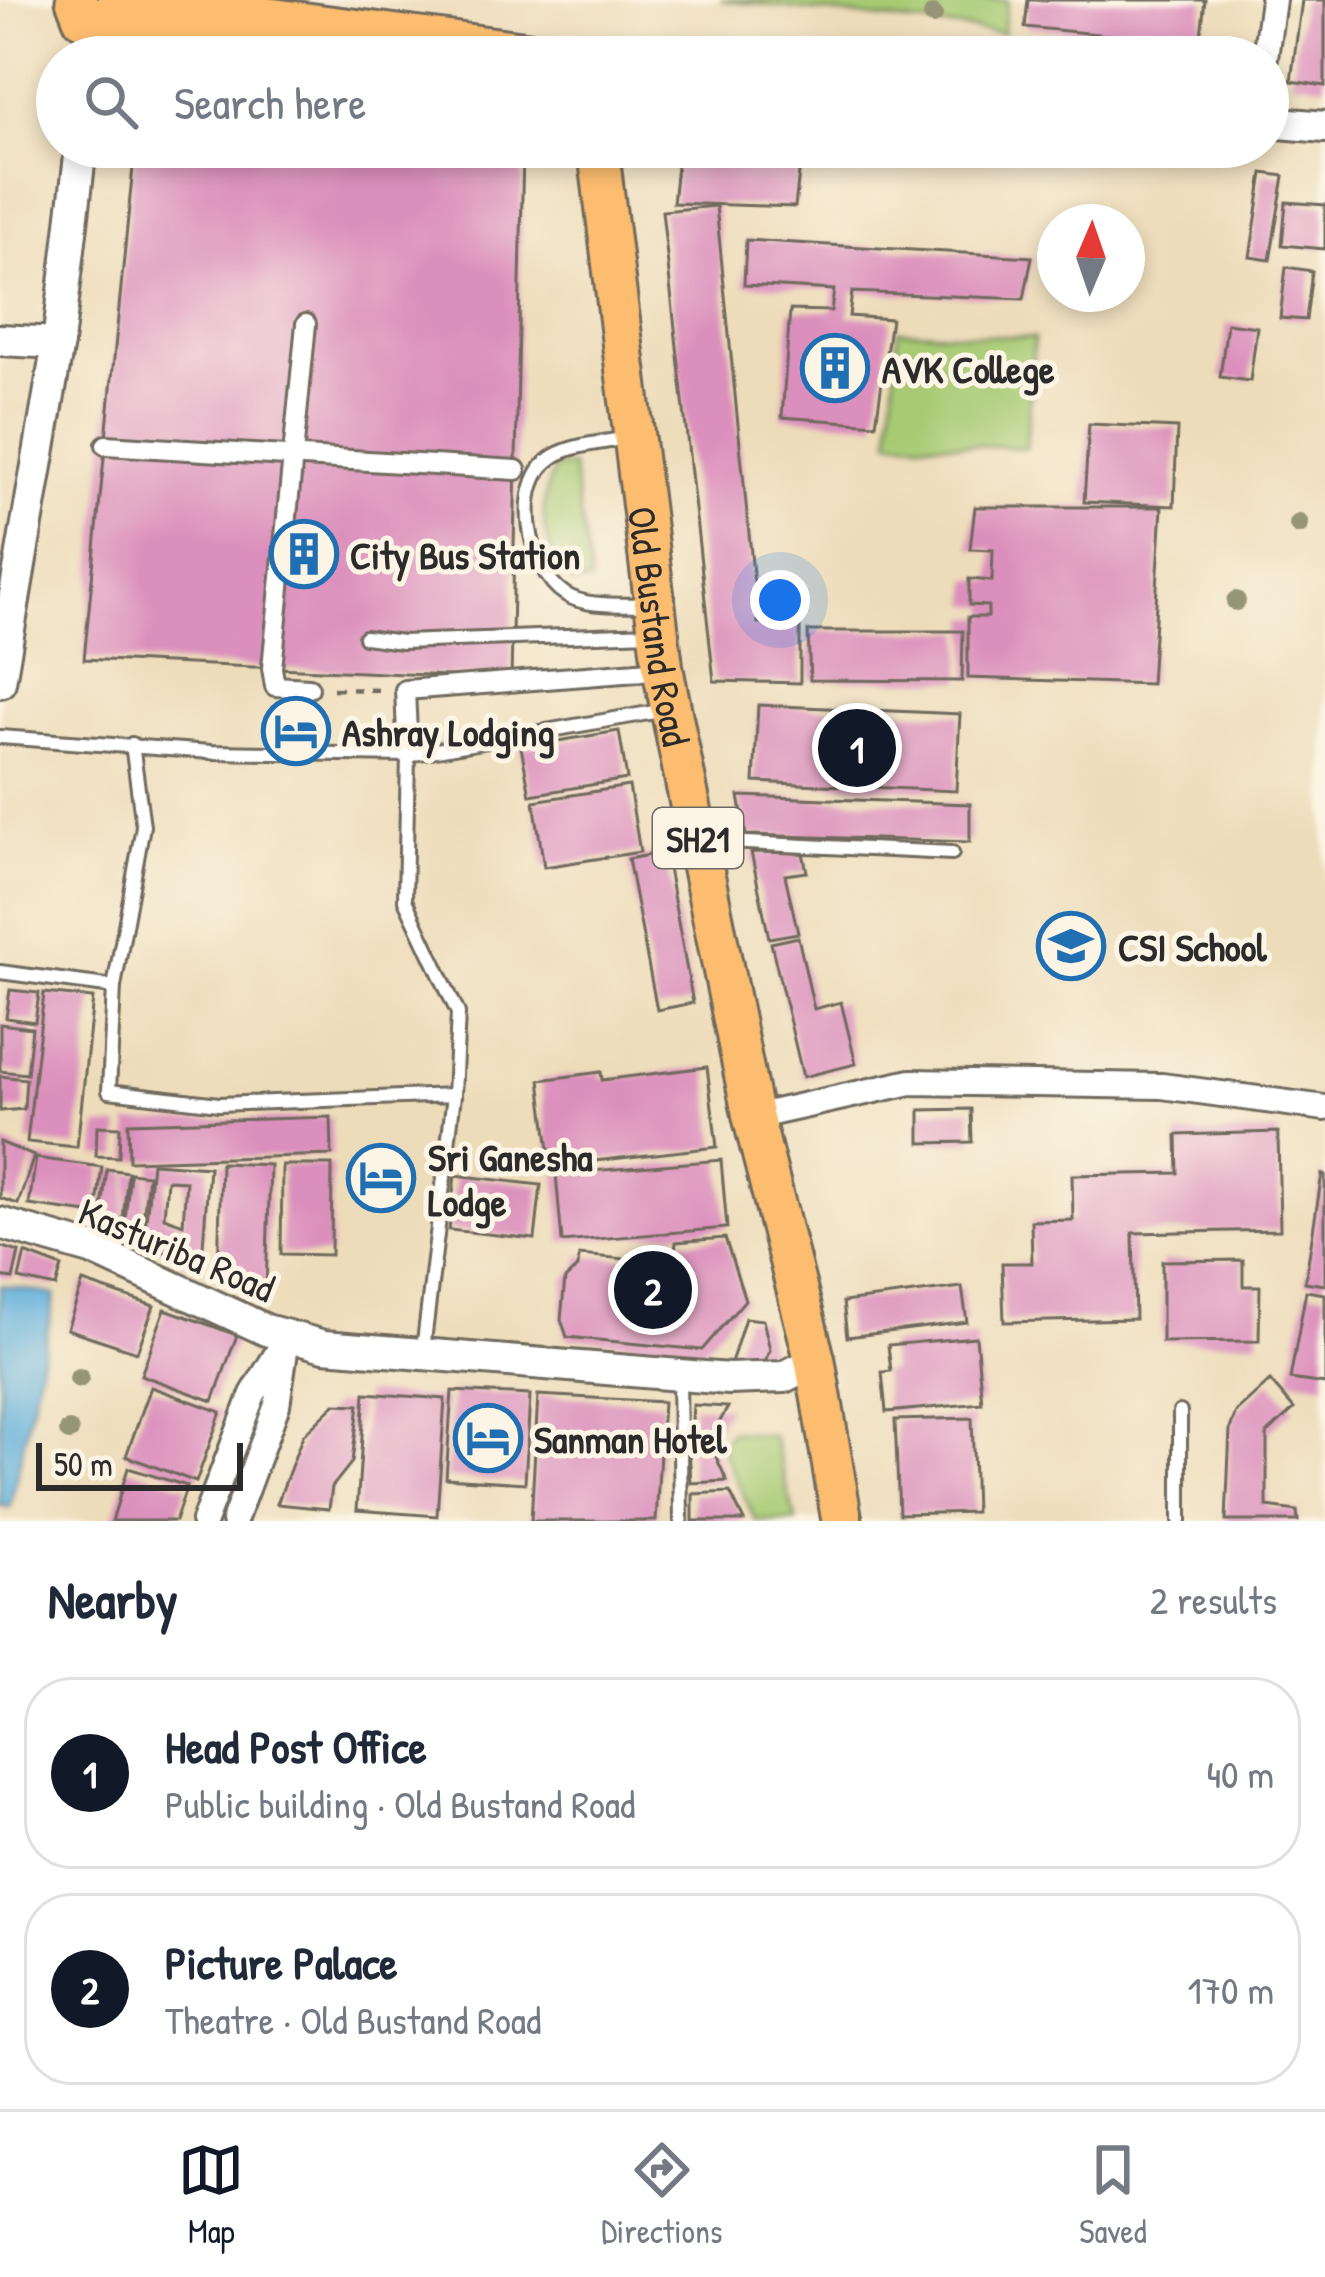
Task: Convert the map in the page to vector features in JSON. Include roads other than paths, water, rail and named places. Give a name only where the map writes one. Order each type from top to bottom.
[{"type":"main road","points":[[104,16],[221,5],[417,36]]},
{"type":"main road","points":[[104,16],[133,32],[164,36]]},
{"type":"main road","name":"Old Bustand Road","points":[[601,168],[671,709],[753,1117],[815,1361],[842,1521]]},
{"type":"street","points":[[1267,36],[1273,0]]},
{"type":"street","points":[[1289,124],[1325,127]]},
{"type":"street","points":[[0,682],[12,538],[58,344],[79,168]]},
{"type":"street","points":[[306,324],[272,668],[275,686],[309,688]]},
{"type":"street","points":[[0,340],[58,344]]},
{"type":"street","points":[[106,445],[516,470]]},
{"type":"street","points":[[408,755],[405,691],[658,636]]},
{"type":"street","points":[[753,1117],[911,1082],[1162,1087],[1325,1108]]},
{"type":"street","name":"Kasturiba Road","points":[[0,1222],[92,1249],[287,1337],[324,1346],[679,1377],[784,1377],[815,1361]]},
{"type":"street","points":[[234,1521],[277,1405],[287,1337]]},
{"type":"street","points":[[204,1521],[253,1394],[287,1337]]},
{"type":"lane","points":[[635,436],[553,456],[532,481],[530,526],[541,567],[562,593],[658,636]]},
{"type":"lane","points":[[365,637],[402,642],[658,636]]},
{"type":"lane","points":[[0,737],[231,753],[408,755],[671,709]]},
{"type":"lane","points":[[132,744],[143,826],[114,987],[109,1091],[219,1104],[454,1096]]},
{"type":"lane","points":[[408,755],[405,900],[458,1013],[454,1096],[422,1356]]},
{"type":"lane","points":[[698,841],[952,853]]},
{"type":"lane","points":[[0,973],[114,987]]},
{"type":"lane","points":[[679,1377],[681,1521]]},
{"type":"lane","points":[[1180,1412],[1180,1521]]},
{"type":"lane","points":[[234,1521],[243,1521]]},
{"type":"water","points":[[0,1285],[55,1295],[10,1507],[0,1506]]},
{"type":"place","name":"AVK College","points":[[835,368]]},
{"type":"place","name":"City Bus Station","points":[[304,554]]},
{"type":"place","name":"Ashray Lodging","points":[[296,731]]},
{"type":"place","name":"Head Post Office","points":[[857,748]]},
{"type":"place","name":"CSI School","points":[[1071,946]]},
{"type":"place","name":"Sri Ganesha Lodge","points":[[381,1178]]},
{"type":"place","name":"Picture Palace","points":[[653,1290]]},
{"type":"place","name":"Sanman Hotel","points":[[488,1438]]}]
